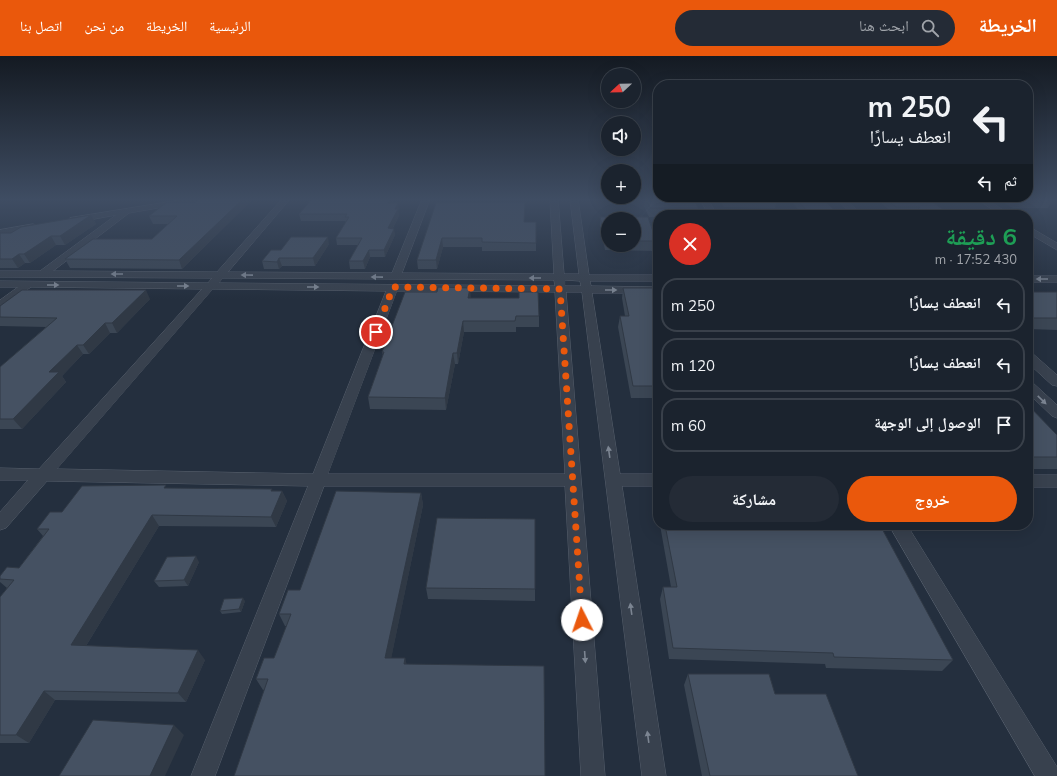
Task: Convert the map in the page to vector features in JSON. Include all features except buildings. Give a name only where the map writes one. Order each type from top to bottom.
[{"type":"street","points":[[43,274],[99,233]]},
{"type":"street","points":[[0,523],[257,233]]},
{"type":"street","points":[[203,776],[413,233]]},
{"type":"street","points":[[556,233],[593,776]]},
{"type":"street","points":[[579,233],[654,776]]},
{"type":"street","points":[[1034,233],[1057,247]]},
{"type":"street","points":[[0,274],[221,274],[394,282]]},
{"type":"street","points":[[0,284],[210,286],[394,282],[586,284],[653,278]]},
{"type":"street","points":[[1033,279],[1057,279]]},
{"type":"street","points":[[0,305],[29,284]]},
{"type":"street","points":[[586,284],[653,290]]},
{"type":"street","points":[[1033,360],[1057,382]]},
{"type":"street","points":[[1033,391],[1057,413]]},
{"type":"street","points":[[0,474],[317,480],[573,480]]},
{"type":"street","points":[[613,480],[653,480]]},
{"type":"street","points":[[1033,481],[1057,481]]},
{"type":"street","points":[[901,530],[1048,776]]},
{"type":"route","points":[[376,332],[393,287],[560,289],[582,620]]}]
